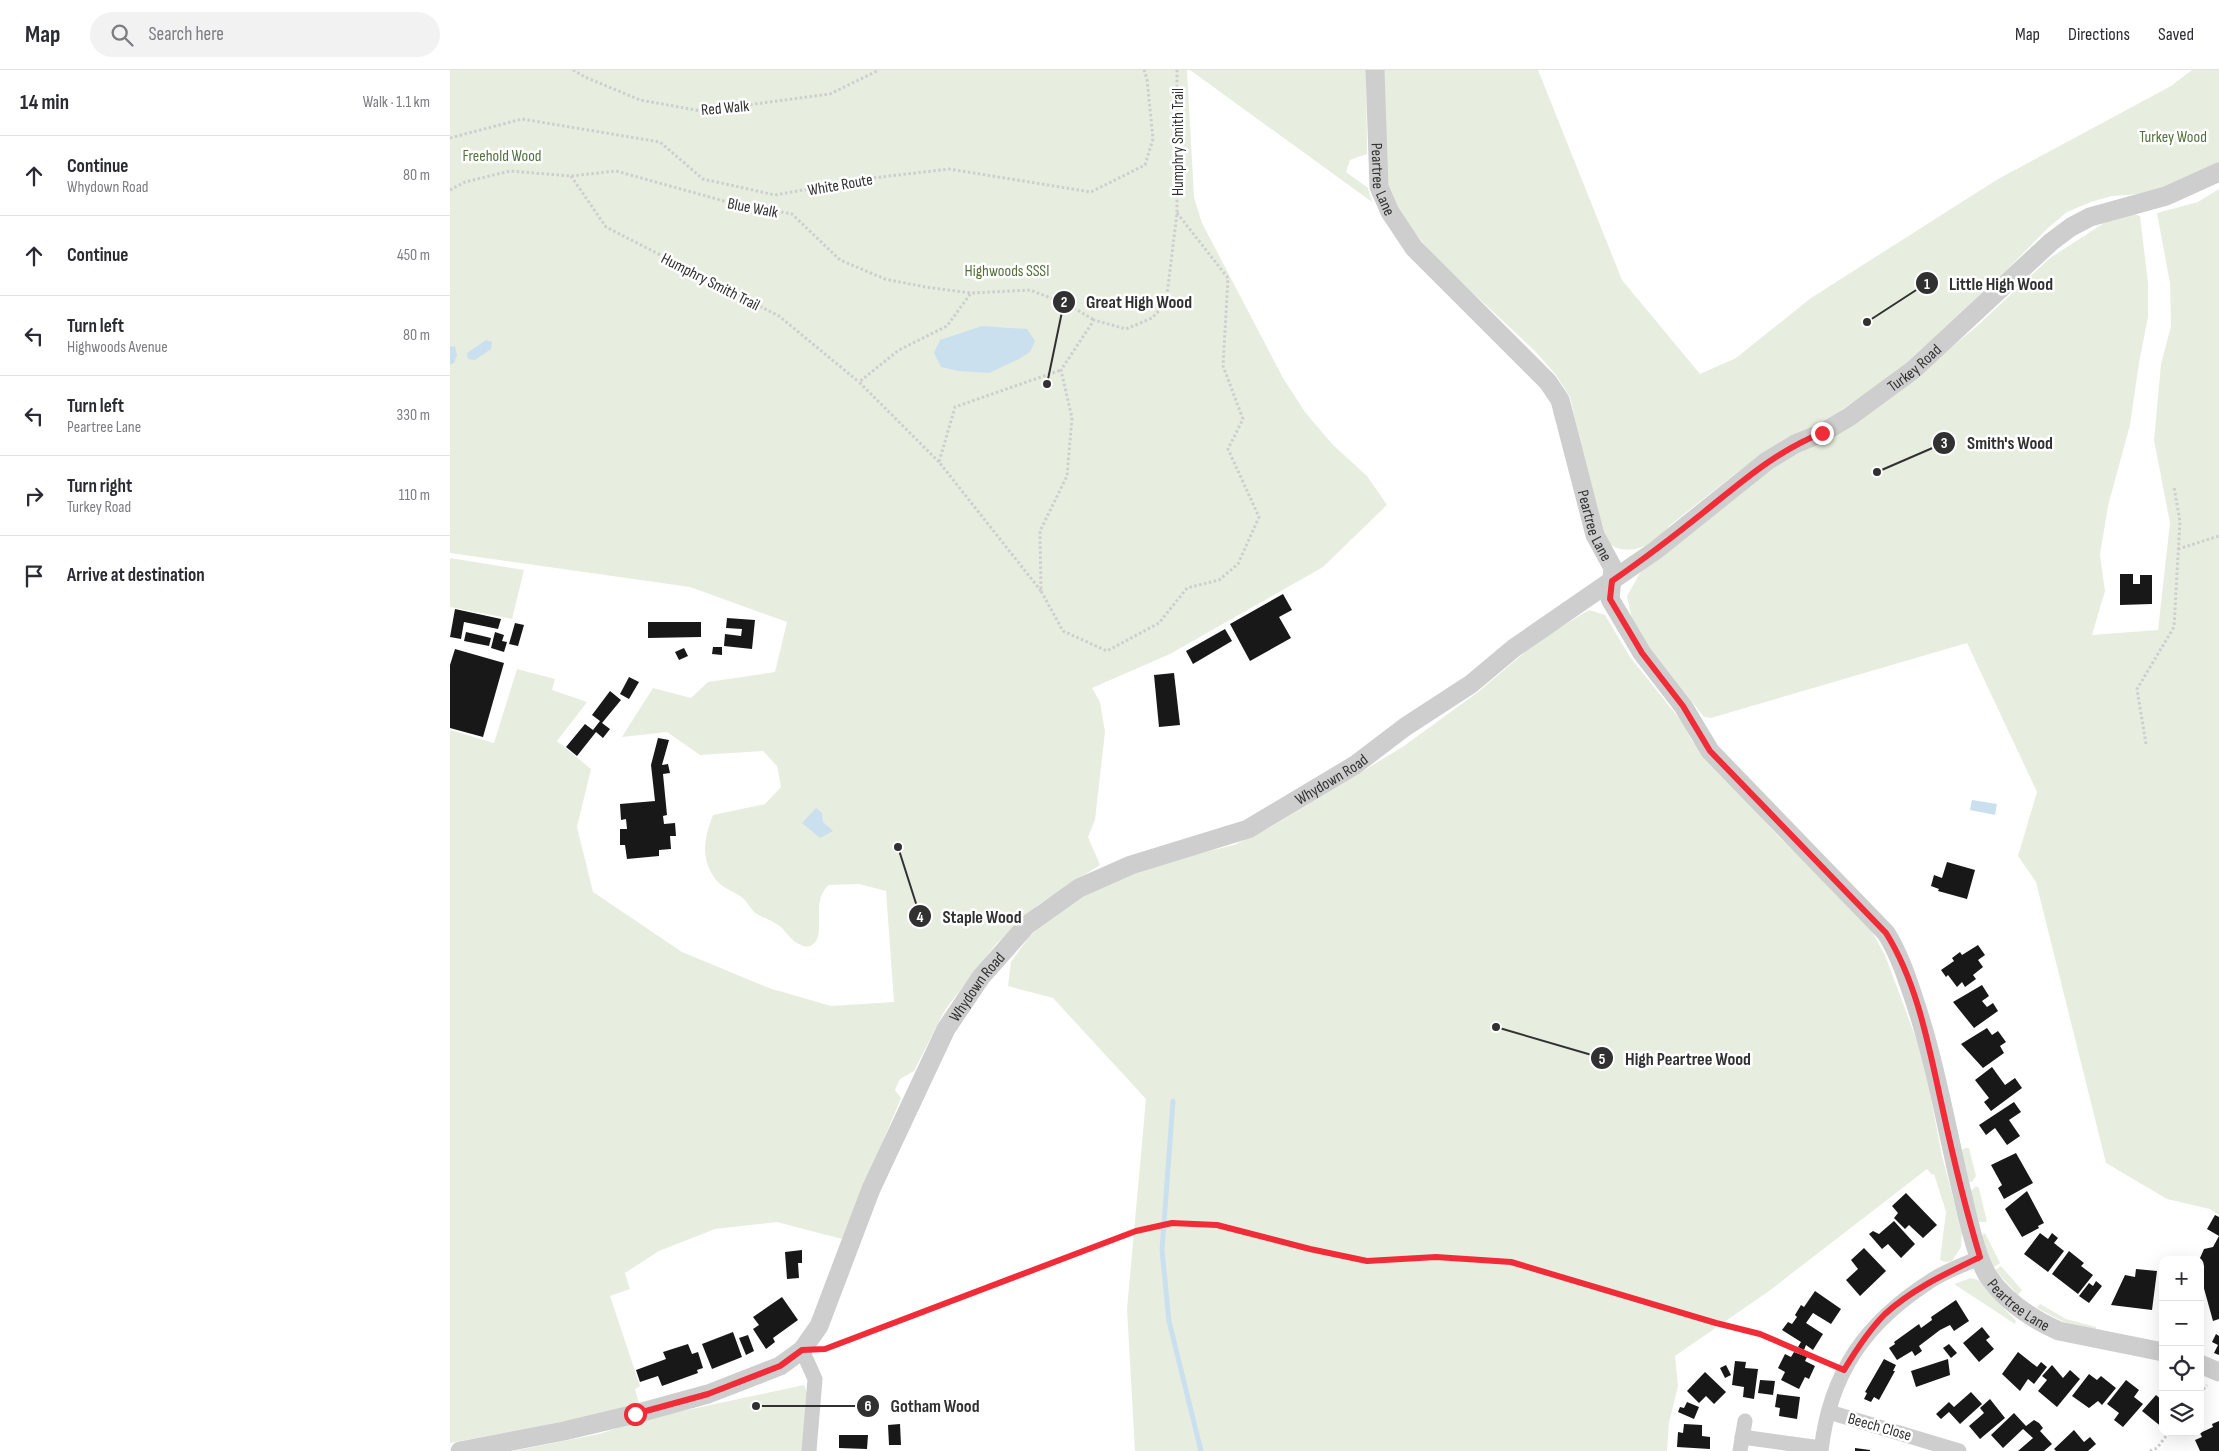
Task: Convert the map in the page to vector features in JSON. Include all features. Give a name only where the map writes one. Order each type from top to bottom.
[{"type":"street","name":"Peartree Lane","points":[[1375,70],[1378,187],[1390,212],[1414,248],[1548,382],[1560,400],[1595,535],[1613,568],[1610,599],[1642,653],[1683,706],[1710,751],[1886,933],[1897,951],[1924,1030],[1965,1205],[1980,1257],[1988,1275],[2004,1296],[2043,1324],[2059,1331],[2159,1351]]},
{"type":"street","name":"Turkey Road","points":[[1612,581],[1656,550],[1767,461],[1795,444],[1822,433],[1849,417],[1913,370],[2051,242],[2071,227],[2090,217],[2166,196],[2219,172]]},
{"type":"street","name":"Whydown Road","points":[[460,1451],[564,1431],[708,1394],[780,1366],[802,1350],[820,1326],[871,1189],[946,1029],[981,978],[1026,926],[1079,888],[1131,865],[1248,829],[1355,765],[1405,727],[1471,684],[1514,648],[1612,581]]},
{"type":"street","points":[[1745,1421],[1741,1444],[1821,1450],[1834,1392],[1844,1370],[1863,1339],[1885,1314],[1933,1280],[1980,1257]]},
{"type":"street","points":[[802,1350],[815,1379],[809,1451]]},
{"type":"street","points":[[2204,1366],[2219,1372]]},
{"type":"street","name":"Beech Close","points":[[1829,1412],[1959,1451]]},
{"type":"path","name":"Red Walk","points":[[573,70],[640,100],[701,111],[830,94],[879,70]]},
{"type":"path","name":"White Route","points":[[450,138],[522,119],[660,142],[703,179],[774,195],[864,179],[949,169],[1091,192],[1145,165],[1153,139],[1144,70]]},
{"type":"path","name":"Humphry Smith Trail","points":[[1094,320],[1126,328],[1152,318],[1166,303],[1176,213],[1177,70]]},
{"type":"path","name":"Blue Walk","points":[[450,190],[466,182],[510,171],[570,176],[616,171],[724,201],[792,214],[840,260],[885,279],[971,293],[1030,290],[1069,305],[1094,320]]},
{"type":"path","name":"Humphry Smith Trail","points":[[570,176],[606,227],[779,316],[859,382],[939,462],[1041,591],[1064,631],[1108,651],[1159,623],[1187,588],[1219,580],[1238,564],[1259,517],[1228,449],[1243,418],[1223,366],[1228,278],[1176,213]]},
{"type":"path","points":[[859,382],[900,350],[947,326],[971,293]]},
{"type":"path","points":[[939,462],[955,407],[1061,370],[1094,320]]},
{"type":"path","name":"Humphry Smith Trail","points":[[1041,591],[1040,531],[1067,476],[1072,418],[1061,370]]},
{"type":"path","points":[[2146,744],[2137,689],[2174,627],[2180,521],[2174,487]]},
{"type":"path","points":[[2178,549],[2219,536]]},
{"type":"path","points":[[802,1350],[825,1349],[1136,1231],[1172,1223],[1217,1225],[1310,1249],[1367,1261],[1436,1257],[1511,1262],[1716,1323],[1760,1334],[1844,1370]]},
{"type":"path","points":[[2150,1451],[2157,1448],[2166,1436]]},
{"type":"green space","points":[[450,70],[1187,70],[1194,197],[1202,223],[1283,378],[1305,412],[1332,444],[1367,476],[1387,505],[1323,567],[1170,654],[1092,688],[1100,702],[1105,732],[1095,820],[1088,837],[1100,865],[1039,904],[996,944],[945,1010],[914,1071],[900,1079],[895,1090],[901,1098],[842,1239],[777,1222],[715,1229],[659,1251],[625,1273],[630,1289],[610,1296],[640,1386],[635,1389],[640,1407],[450,1443],[450,730],[494,743],[517,669],[555,679],[552,690],[587,702],[557,741],[591,769],[577,827],[593,892],[682,952],[769,988],[831,1006],[894,1002],[886,891],[859,884],[829,885],[823,892],[820,900],[819,934],[817,940],[811,946],[802,946],[795,942],[781,927],[755,913],[742,897],[719,883],[711,872],[705,848],[707,832],[713,815],[765,804],[781,787],[777,766],[763,751],[700,755],[667,732],[622,737],[653,688],[691,698],[708,682],[775,672],[787,622],[690,587],[450,553]]},
{"type":"green space","points":[[1190,70],[1366,70],[1367,154],[1350,160],[1346,172],[1368,188],[1372,202]]},
{"type":"green space","name":"Turkey Wood","points":[[1384,70],[1538,70],[1622,280],[1700,374],[1736,358],[1811,298],[1998,179],[2171,86],[2192,70],[2219,70],[2219,163],[2152,193],[2112,196],[2067,212],[2048,228],[1973,304],[1893,375],[1837,413],[1811,428],[1783,440],[1740,470],[1669,526],[1656,539],[1639,548],[1621,549],[1612,546],[1605,540],[1598,525],[1570,397],[1556,375],[1535,351],[1434,257],[1402,216],[1388,189],[1383,121]]},
{"type":"green space","points":[[2219,189],[2219,1215],[2210,1209],[2167,1199],[2106,1163],[2036,882],[2018,856],[2037,792],[1967,643],[1711,718],[1704,717],[1643,639],[1632,619],[1627,596],[1640,573],[1668,548],[1735,495],[1798,450],[1901,389],[1977,326],[2050,258],[2104,223],[2131,213],[2140,216],[2148,283],[2148,317],[2130,425],[2108,506],[2100,555],[2105,591],[2092,635],[2158,630],[2170,523],[2154,440],[2161,364],[2171,326],[2170,283],[2157,213],[2198,202]]},
{"type":"green space","points":[[450,558],[524,570],[512,619],[450,607]]},
{"type":"green space","points":[[1589,610],[1605,615],[1630,657],[1682,722],[1692,741],[1780,838],[1820,876],[1872,932],[1885,955],[1923,1057],[1942,1156],[1962,1231],[1961,1247],[1952,1261],[1940,1260],[1946,1212],[1934,1174],[1932,1175],[1927,1169],[1769,1291],[1675,1356],[1678,1386],[1669,1423],[1667,1451],[1135,1451],[1127,1309],[1146,1099],[1053,998],[1008,986],[1011,962],[1029,937],[1042,924],[1079,898],[1120,878],[1180,858],[1234,845],[1271,827],[1404,746],[1478,692],[1538,641]]},
{"type":"green space","points":[[1969,1148],[1976,1176],[1972,1182],[1966,1181],[1959,1152]]},
{"type":"green space","points":[[1976,1186],[1979,1188],[1987,1222],[1977,1222],[1969,1193]]},
{"type":"green space","points":[[1985,1233],[2000,1263],[1993,1268],[1982,1244],[1982,1235]]},
{"type":"green space","points":[[2001,1266],[2022,1290],[2018,1295],[1995,1270]]},
{"type":"green space","points":[[1971,1278],[1981,1281],[1992,1296],[2016,1321],[2015,1324],[1954,1284]]},
{"type":"green space","points":[[2040,1304],[2066,1319],[2096,1327],[2096,1330],[2064,1322],[2037,1308]]},
{"type":"green space","points":[[804,1385],[807,1393],[802,1451],[513,1451],[599,1434],[645,1419]]},
{"type":"water","points":[[982,326],[1027,329],[1035,341],[1030,352],[989,373],[958,371],[941,367],[934,353],[940,340]]},
{"type":"water","points":[[486,340],[492,342],[491,349],[475,360],[468,359],[467,353]]},
{"type":"water","points":[[455,346],[457,355],[454,363],[450,365],[450,347]]},
{"type":"water","points":[[1972,800],[1997,804],[1995,815],[1970,810]]},
{"type":"water","points":[[816,808],[822,813],[823,822],[833,831],[820,838],[802,823]]},
{"type":"building","points":[[2120,574],[2133,574],[2133,584],[2140,584],[2140,575],[2152,575],[2152,604],[2120,605]]},
{"type":"building","points":[[1283,594],[1292,610],[1279,617],[1291,638],[1250,661],[1230,624]]},
{"type":"building","points":[[455,609],[501,619],[498,629],[464,622],[461,639],[450,637]]},
{"type":"building","points":[[727,618],[755,620],[752,649],[724,646],[725,634],[741,636],[742,629],[726,628]]},
{"type":"building","points":[[648,622],[701,622],[701,637],[648,638]]},
{"type":"building","points":[[515,623],[524,625],[518,646],[509,644]]},
{"type":"building","points":[[1225,629],[1232,641],[1193,664],[1186,651]]},
{"type":"building","points":[[466,632],[491,638],[489,646],[464,641]]},
{"type":"building","points":[[495,632],[504,635],[502,641],[507,642],[504,652],[491,648]]},
{"type":"building","points":[[713,647],[722,647],[722,655],[712,654]]},
{"type":"building","points":[[684,648],[688,656],[679,660],[675,652]]},
{"type":"building","points":[[455,649],[504,663],[483,737],[450,728],[450,665]]},
{"type":"building","points":[[1174,673],[1180,725],[1159,727],[1154,675]]},
{"type":"building","points":[[629,677],[639,682],[629,699],[620,694]]},
{"type":"building","points":[[610,691],[621,700],[602,723],[610,729],[603,738],[596,732],[577,756],[566,747],[585,724],[593,730],[600,721],[592,715]]},
{"type":"building","points":[[658,738],[669,740],[662,765],[668,764],[670,773],[663,774],[667,815],[663,816],[664,824],[675,823],[676,836],[670,836],[671,849],[659,850],[659,856],[627,859],[625,845],[620,845],[620,829],[627,829],[626,819],[621,820],[620,804],[655,801],[651,765]]},
{"type":"building","points":[[1947,862],[1975,870],[1967,899],[1938,891],[1939,889],[1931,886],[1934,875],[1942,878]]},
{"type":"building","points":[[1978,945],[1985,955],[1978,960],[1983,967],[1973,975],[1976,979],[1965,987],[1962,982],[1957,987],[1948,975],[1946,977],[1941,970],[1954,961],[1952,958],[1960,952],[1962,955]]},
{"type":"building","points":[[1982,985],[1989,996],[1982,1001],[1987,1007],[1993,1003],[1998,1011],[1974,1028],[1953,1002]]},
{"type":"building","points":[[1987,1028],[1992,1035],[1998,1031],[2006,1042],[2000,1046],[2004,1053],[1983,1068],[1961,1044]]},
{"type":"building","points":[[1992,1067],[2005,1085],[2015,1078],[2022,1088],[1991,1111],[1984,1102],[1989,1098],[1975,1080]]},
{"type":"building","points":[[2014,1102],[2021,1112],[2009,1120],[2020,1136],[2007,1145],[1995,1128],[1986,1135],[1979,1125]]},
{"type":"building","points":[[2016,1153],[2033,1183],[2004,1199],[1998,1188],[2002,1185],[1991,1165]]},
{"type":"building","points":[[2027,1191],[2044,1223],[2038,1226],[2039,1228],[2022,1237],[2005,1209]]},
{"type":"building","points":[[1906,1193],[1937,1225],[1923,1238],[1909,1225],[1905,1229],[1894,1218],[1898,1213],[1892,1206]]},
{"type":"building","points":[[2215,1215],[2219,1217],[2219,1236],[2207,1229]]},
{"type":"building","points":[[1894,1221],[1915,1244],[1901,1258],[1888,1244],[1882,1249],[1869,1234],[1873,1231],[1879,1234]]},
{"type":"building","points":[[2040,1233],[2048,1239],[2052,1233],[2058,1238],[2054,1243],[2064,1251],[2048,1272],[2024,1254]]},
{"type":"building","points":[[2219,1236],[2219,1319],[2213,1321],[2204,1288],[2204,1256],[2201,1256],[2204,1249],[2213,1247]]},
{"type":"building","points":[[1864,1248],[1886,1271],[1860,1296],[1846,1280],[1858,1269],[1851,1260]]},
{"type":"building","points":[[802,1250],[802,1263],[798,1263],[799,1278],[787,1279],[785,1252]]},
{"type":"building","points":[[2069,1251],[2084,1263],[2081,1266],[2093,1275],[2078,1294],[2052,1274]]},
{"type":"building","points":[[2136,1269],[2157,1271],[2152,1310],[2111,1305],[2125,1275],[2135,1277]]},
{"type":"building","points":[[2096,1281],[2102,1286],[2089,1303],[2079,1296],[2089,1283],[2093,1286]]},
{"type":"building","points":[[1815,1291],[1841,1309],[1831,1324],[1813,1313],[1806,1323],[1823,1334],[1813,1350],[1806,1345],[1804,1350],[1798,1347],[1801,1342],[1782,1330],[1788,1322],[1792,1324],[1797,1317],[1795,1315],[1801,1305],[1804,1307]]},
{"type":"building","points":[[782,1297],[798,1320],[773,1338],[775,1342],[766,1349],[753,1329],[759,1325],[753,1317]]},
{"type":"building","points":[[1956,1300],[1969,1321],[1954,1331],[1950,1325],[1940,1330],[1919,1346],[1922,1351],[1915,1356],[1912,1351],[1897,1360],[1889,1348],[1895,1344],[1894,1342],[1919,1324],[1921,1328],[1932,1320],[1931,1317]]},
{"type":"building","points":[[1982,1327],[1990,1337],[1986,1340],[1994,1349],[1979,1362],[1963,1343]]},
{"type":"building","points":[[733,1332],[742,1357],[712,1369],[702,1344]]},
{"type":"building","points":[[2216,1334],[2219,1336],[2219,1355],[2214,1353],[2218,1345],[2212,1342]]},
{"type":"building","points":[[748,1335],[754,1351],[746,1355],[739,1338]]},
{"type":"building","points":[[688,1344],[692,1354],[698,1352],[703,1368],[697,1370],[698,1373],[662,1386],[658,1376],[640,1382],[636,1370],[666,1359],[663,1352]]},
{"type":"building","points":[[1949,1344],[1957,1353],[1951,1358],[1943,1348]]},
{"type":"building","points":[[1794,1352],[1807,1357],[1805,1361],[1815,1366],[1809,1379],[1805,1377],[1799,1389],[1781,1380],[1785,1372],[1778,1368],[1785,1354],[1791,1357]]},
{"type":"building","points":[[2018,1352],[2037,1367],[2041,1362],[2047,1367],[2034,1384],[2028,1379],[2020,1391],[2002,1374]]},
{"type":"building","points":[[1884,1359],[1896,1365],[1893,1371],[1895,1371],[1879,1400],[1874,1397],[1871,1402],[1864,1399],[1867,1393],[1865,1392]]},
{"type":"building","points":[[1948,1359],[1950,1375],[1916,1387],[1911,1371]]},
{"type":"building","points":[[1735,1361],[1746,1362],[1745,1368],[1758,1369],[1754,1399],[1743,1397],[1744,1387],[1732,1385]]},
{"type":"building","points":[[1726,1365],[1731,1375],[1725,1378],[1720,1368]]},
{"type":"building","points":[[2052,1365],[2063,1378],[2070,1370],[2080,1379],[2057,1407],[2038,1391],[2047,1380],[2042,1376]]},
{"type":"building","points":[[1705,1372],[1726,1392],[1714,1404],[1706,1396],[1699,1403],[1687,1391]]},
{"type":"building","points":[[2089,1374],[2097,1380],[2101,1376],[2116,1388],[2102,1405],[2098,1401],[2089,1408],[2072,1396]]},
{"type":"building","points":[[1760,1380],[1775,1381],[1773,1395],[1758,1393]]},
{"type":"building","points":[[2126,1380],[2139,1390],[2134,1397],[2143,1404],[2123,1427],[2114,1420],[2119,1413],[2107,1404]]},
{"type":"building","points":[[1971,1392],[1982,1404],[1960,1424],[1949,1412],[1941,1419],[1936,1414],[1949,1402],[1954,1407]]},
{"type":"building","points":[[1777,1394],[1800,1397],[1797,1419],[1779,1416],[1780,1408],[1775,1407]]},
{"type":"building","points":[[2156,1395],[2159,1398],[2159,1425],[2142,1411]]},
{"type":"building","points":[[1990,1399],[2005,1418],[1980,1439],[1969,1426],[1984,1413],[1980,1408]]},
{"type":"building","points":[[1687,1402],[1699,1407],[1694,1419],[1678,1412],[1680,1407],[1684,1408]]},
{"type":"building","points":[[2014,1413],[2026,1426],[2034,1420],[2039,1423],[2043,1428],[2040,1431],[2052,1444],[2044,1451],[2018,1451],[2033,1438],[2023,1429],[2003,1448],[1991,1435]]},
{"type":"building","points":[[2219,1421],[2219,1451],[2200,1451],[2195,1440],[2204,1436],[2204,1431],[2213,1427],[2212,1424]]},
{"type":"building","points":[[900,1424],[901,1445],[889,1445],[888,1425]]},
{"type":"building","points":[[1684,1424],[1702,1425],[1702,1436],[1710,1437],[1710,1449],[1677,1447],[1678,1432],[1683,1433]]},
{"type":"building","points":[[2074,1430],[2084,1442],[2090,1437],[2096,1444],[2088,1451],[2056,1451],[2054,1449]]},
{"type":"building","points":[[839,1435],[868,1435],[867,1449],[839,1448]]},
{"type":"building","points":[[1855,1448],[1870,1450],[1870,1451],[1855,1451]]},
{"type":"waterway","points":[[1173,1101],[1162,1250],[1169,1321],[1201,1451]]},
{"type":"place","name":"Little High Wood","points":[[1867,322]]},
{"type":"place","name":"Great High Wood","points":[[1047,384]]},
{"type":"place","name":"Smith's Wood","points":[[1877,472]]},
{"type":"place","name":"Staple Wood","points":[[898,847]]},
{"type":"place","name":"High Peartree Wood","points":[[1496,1027]]},
{"type":"place","name":"Gotham Wood","points":[[756,1406]]},
{"type":"route","points":[[635,1414],[708,1394],[780,1366],[802,1350],[825,1349],[1136,1231],[1172,1223],[1217,1225],[1310,1249],[1367,1261],[1436,1257],[1511,1262],[1716,1323],[1760,1334],[1844,1370],[1863,1339],[1885,1314],[1933,1280],[1980,1257],[1965,1205],[1924,1030],[1897,951],[1886,933],[1710,751],[1683,706],[1642,653],[1610,599],[1612,581],[1656,550],[1767,461],[1795,444],[1822,433]]},
{"type":"park label","name":"Freehold Wood","points":[[502,155]]},
{"type":"park label","name":"Highwoods SSSI","points":[[1007,270]]}]
